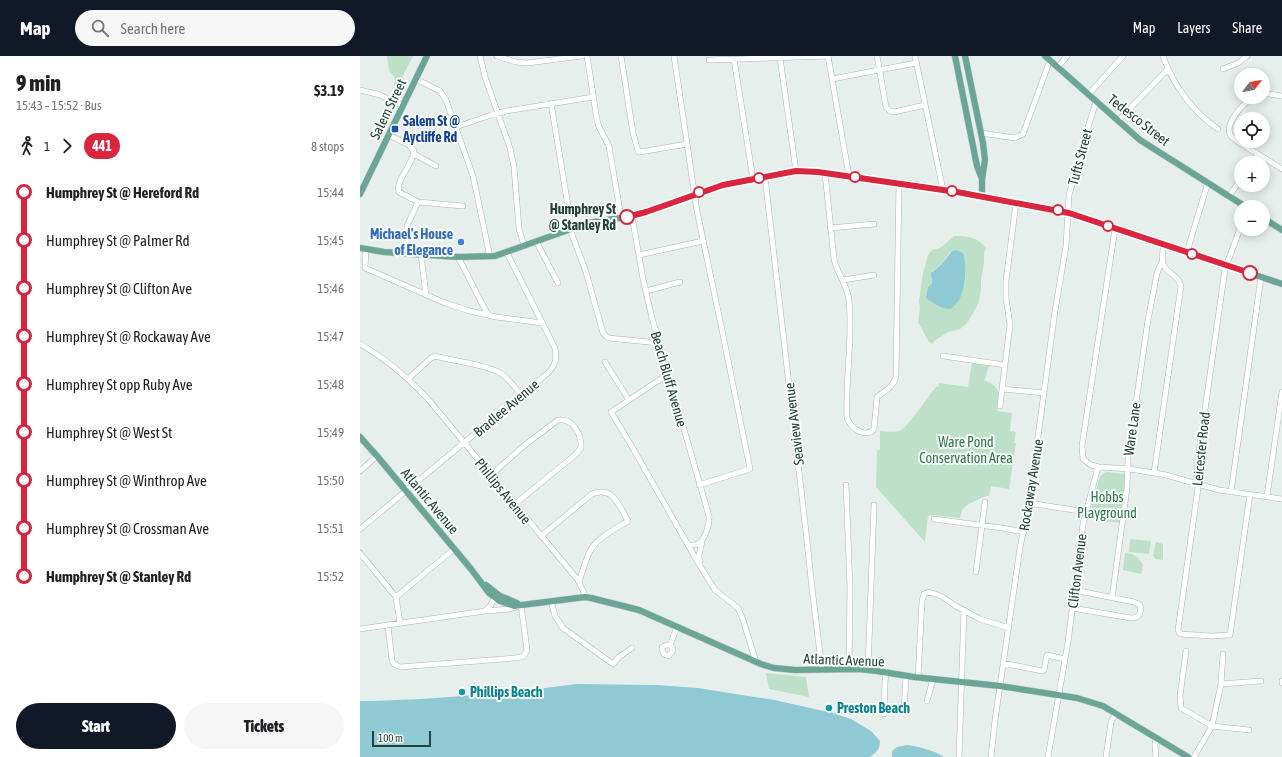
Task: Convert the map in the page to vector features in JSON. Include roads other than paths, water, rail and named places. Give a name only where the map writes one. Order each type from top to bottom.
[{"type":"main road","name":"Salem Street","points":[[360,194],[427,56]]},
{"type":"main road","points":[[955,56],[977,166],[982,179]]},
{"type":"main road","points":[[966,56],[985,160],[982,179],[982,196]]},
{"type":"main road","name":"Tedesco Street","points":[[1047,58],[1118,121],[1152,148],[1235,200]]},
{"type":"main road","points":[[363,249],[421,255],[490,257],[506,253],[536,240],[588,223],[632,216],[723,185],[796,171],[825,173],[899,183],[982,196],[1069,213],[1282,284]]},
{"type":"main road","points":[[1270,222],[1282,230]]},
{"type":"main road","name":"Atlantic Avenue","points":[[360,437],[481,581],[486,589],[494,598],[507,604],[514,606],[585,597],[599,600],[638,610],[756,662],[778,669],[868,670],[918,678],[1000,686],[1059,694],[1096,703],[1116,713],[1188,757]]},
{"type":"main road","name":"Atlantic Avenue","points":[[481,581],[500,596],[521,605]]},
{"type":"street","points":[[480,56],[485,77],[508,139],[512,159],[519,229],[524,245]]},
{"type":"street","points":[[497,56],[516,62],[527,63],[582,56]]},
{"type":"street","points":[[586,56],[599,127],[609,146],[621,217]]},
{"type":"street","points":[[621,56],[633,133],[638,151],[640,152],[687,144]]},
{"type":"street","points":[[674,56],[694,194],[750,469],[699,485]]},
{"type":"street","points":[[708,60],[828,56],[850,176]]},
{"type":"street","points":[[877,56],[886,108],[894,112],[925,105]]},
{"type":"street","points":[[915,56],[943,190]]},
{"type":"street","points":[[1058,67],[1067,56]]},
{"type":"street","points":[[1088,95],[1123,56]]},
{"type":"street","points":[[1164,56],[1168,69],[1175,82],[1203,118],[1218,129]]},
{"type":"street","points":[[1223,69],[1238,63],[1247,56]]},
{"type":"street","points":[[780,58],[796,161],[796,171]]},
{"type":"street","points":[[981,133],[1015,138],[1023,134],[1047,58]]},
{"type":"street","points":[[734,59],[753,179]]},
{"type":"street","points":[[832,79],[916,63]]},
{"type":"street","points":[[1118,121],[1168,69]]},
{"type":"street","points":[[416,79],[443,94],[473,176],[490,257]]},
{"type":"street","points":[[360,90],[380,95],[403,106]]},
{"type":"street","points":[[1270,94],[1282,96]]},
{"type":"street","points":[[456,127],[498,113],[593,97]]},
{"type":"street","name":"Tufts Street","points":[[1069,213],[1069,195],[1088,124],[1096,102]]},
{"type":"street","points":[[551,103],[570,218],[570,229],[586,272],[603,333],[608,338],[659,344]]},
{"type":"street","points":[[1244,104],[1238,110],[1230,127],[1233,137],[1282,169]]},
{"type":"street","points":[[967,114],[977,112]]},
{"type":"street","points":[[389,135],[409,145],[413,149],[414,154],[398,189],[399,192],[418,202],[464,206]]},
{"type":"street","points":[[414,154],[436,166]]},
{"type":"street","points":[[825,173],[835,266],[843,280],[849,300],[850,321],[846,418],[857,430],[865,433],[869,433],[874,429],[876,398],[891,387],[895,382],[896,377],[899,183]]},
{"type":"street","name":"Seaview Avenue","points":[[765,177],[822,670]]},
{"type":"street","points":[[1187,252],[1208,182]]},
{"type":"street","points":[[1229,196],[1234,189]]},
{"type":"street","points":[[406,254],[407,226],[418,202]]},
{"type":"street","points":[[1000,406],[1010,325],[1006,298],[1006,281],[1016,203]]},
{"type":"street","name":"Rockaway Avenue","points":[[991,757],[1003,663],[1029,503],[1066,246],[1069,213]]},
{"type":"street","name":"Beach Bluff Avenue","points":[[632,216],[646,291],[659,344],[710,521],[702,540],[700,550],[700,566]]},
{"type":"street","points":[[830,228],[874,224]]},
{"type":"street","points":[[1115,229],[1082,446],[1083,459],[1091,465],[1098,467],[1127,469],[1178,477],[1209,488],[1282,498]]},
{"type":"street","name":"Leicester Road","points":[[1237,236],[1226,265],[1200,447],[1197,483],[1178,630],[1180,634],[1197,636],[1229,635],[1232,624],[1250,494]]},
{"type":"street","points":[[536,240],[558,284]]},
{"type":"street","points":[[639,255],[703,241]]},
{"type":"street","name":"Ware Lane","points":[[1112,598],[1126,496],[1127,469],[1148,320],[1158,273],[1162,262],[1164,244]]},
{"type":"street","points":[[363,249],[365,268],[426,295],[470,311],[542,323]]},
{"type":"street","name":"Bradlee Avenue","points":[[360,529],[552,369],[556,361],[555,348],[506,253]]},
{"type":"street","points":[[421,255],[426,295]]},
{"type":"street","points":[[458,257],[488,315]]},
{"type":"street","points":[[1154,473],[1181,286],[1180,281],[1164,266],[1162,262]]},
{"type":"street","points":[[843,280],[874,275]]},
{"type":"street","points":[[1231,492],[1261,277]]},
{"type":"street","points":[[646,291],[680,282]]},
{"type":"street","name":"Phillips Avenue","points":[[360,344],[408,379],[431,403],[579,582],[585,597]]},
{"type":"street","points":[[408,379],[430,358],[435,356],[500,372],[521,395]]},
{"type":"street","points":[[943,356],[1005,365]]},
{"type":"street","points":[[605,362],[629,400]]},
{"type":"street","points":[[668,374],[611,412],[715,590],[738,608],[756,662]]},
{"type":"street","points":[[1002,389],[1044,393]]},
{"type":"street","points":[[1267,496],[1282,392]]},
{"type":"street","points":[[491,475],[555,422],[563,419],[571,424],[580,437],[581,448],[575,455],[515,504]]},
{"type":"street","points":[[360,470],[377,456]]},
{"type":"street","name":"Clifton Avenue","points":[[1048,757],[1066,659],[1079,546],[1098,467]]},
{"type":"street","points":[[846,485],[850,588],[849,669]]},
{"type":"street","points":[[541,536],[592,494],[601,491],[608,492],[614,497],[628,521],[610,532],[593,546],[589,552],[579,582]]},
{"type":"street","points":[[976,572],[981,525],[986,502]]},
{"type":"street","points":[[1029,503],[1086,512]]},
{"type":"street","points":[[868,670],[874,505]]},
{"type":"street","points":[[934,518],[1024,532]]},
{"type":"street","points":[[688,545],[698,544],[702,540]]},
{"type":"street","points":[[396,597],[454,549]]},
{"type":"street","points":[[360,553],[396,597],[400,623]]},
{"type":"street","points":[[1072,608],[1135,618],[1140,615],[1141,608],[1138,603],[1074,590]]},
{"type":"street","points":[[918,678],[922,601],[924,594],[929,592],[941,596],[980,619],[1009,628]]},
{"type":"street","points":[[484,611],[491,605],[494,598]]},
{"type":"street","points":[[551,601],[554,616],[563,628],[612,664],[632,648]]},
{"type":"street","points":[[360,629],[484,611],[510,609],[521,605],[527,650],[525,655],[522,657],[400,667],[392,661],[388,626]]},
{"type":"street","points":[[959,757],[964,610]]},
{"type":"street","points":[[670,645],[677,627]]},
{"type":"street","points":[[1186,651],[1180,696],[1181,708],[1212,726],[1248,730]]},
{"type":"street","points":[[1194,757],[1212,726],[1221,684],[1223,654]]},
{"type":"street","points":[[1003,663],[1042,671],[1045,668],[1047,655],[1066,659]]},
{"type":"street","points":[[884,714],[886,672]]},
{"type":"street","points":[[904,712],[906,676]]},
{"type":"street","points":[[927,702],[933,679]]},
{"type":"street","points":[[1221,684],[1261,681]]},
{"type":"street","points":[[1106,757],[1111,722],[1116,713]]},
{"type":"street","points":[[1156,738],[1156,757]]},
{"type":"water","points":[[956,250],[963,253],[965,264],[964,283],[959,300],[951,309],[947,309],[938,306],[926,298],[928,287],[932,284],[931,273],[942,264],[952,251]]},
{"type":"water","points":[[577,684],[656,685],[698,688],[774,700],[833,713],[851,719],[871,731],[880,741],[880,744],[877,750],[870,757],[360,757],[360,701],[468,696]]},
{"type":"water","points":[[907,745],[926,749],[944,757],[892,757],[892,751],[897,747]]},
{"type":"place","name":"Salem St @ Aycliffe Rd","points":[[395,129]]},
{"type":"place","name":"Humphrey St @ Stanley Rd","points":[[627,217]]},
{"type":"place","name":"Michael's House of Elegance","points":[[461,242]]},
{"type":"place","name":"Phillips Beach","points":[[462,692]]},
{"type":"place","name":"Preston Beach","points":[[829,708]]},
{"type":"park label","name":"Ware Pond Conservation Area","points":[[966,450]]},
{"type":"park label","name":"Hobbs Playground","points":[[1107,506]]}]
